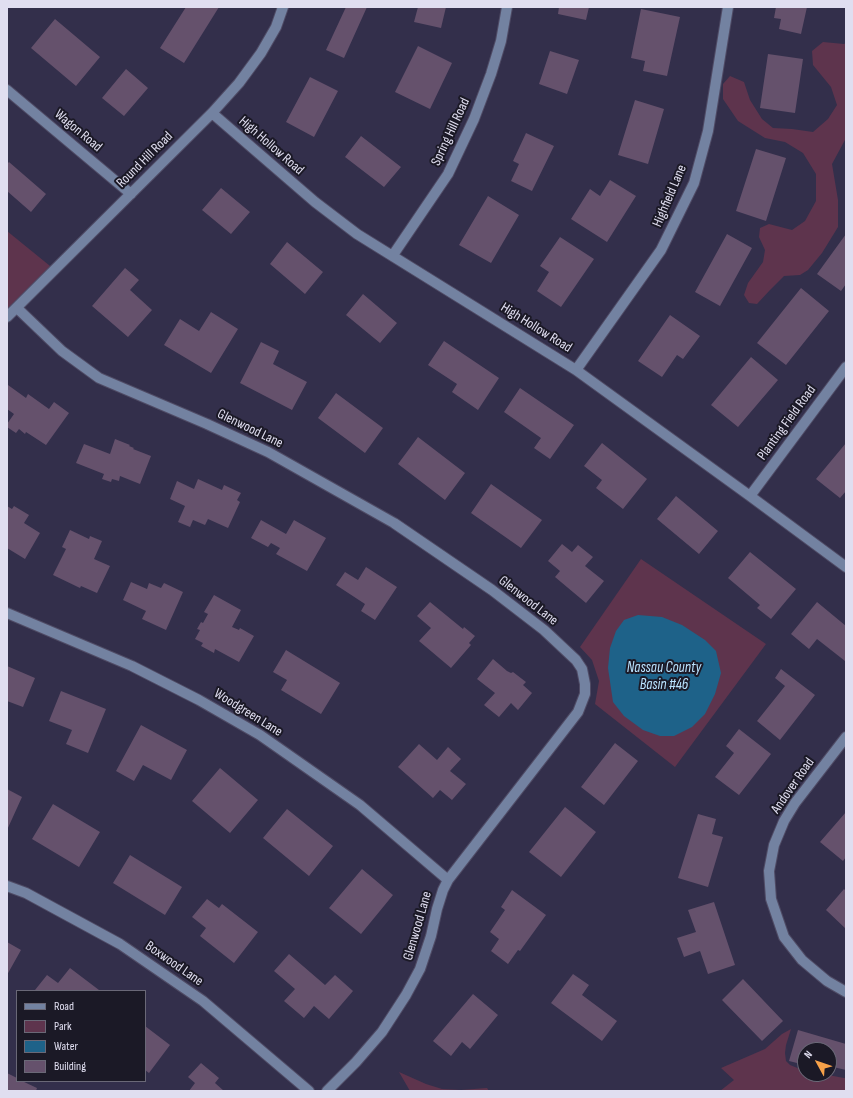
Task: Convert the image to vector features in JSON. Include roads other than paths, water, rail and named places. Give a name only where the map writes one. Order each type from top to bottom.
[{"type":"street","name":"Round Hill Road","points":[[7,317],[212,113],[239,83],[261,53],[276,27],[284,7]]},
{"type":"street","name":"Spring Hill Road","points":[[393,255],[448,174],[474,119],[491,74],[501,41],[507,7]]},
{"type":"street","name":"Highfield Lane","points":[[576,370],[661,250],[694,183],[708,131],[728,7]]},
{"type":"street","name":"Wagon Road","points":[[7,90],[131,194]]},
{"type":"street","name":"High Hollow Road","points":[[212,113],[315,202],[357,234],[576,370],[846,567]]},
{"type":"street","name":"Glenwood Lane","points":[[17,308],[62,351],[98,378],[207,424],[268,452],[394,523],[492,590],[544,630],[576,660],[582,669],[585,694],[578,712],[448,880],[437,909],[431,936],[420,969],[406,995],[382,1032],[356,1062],[327,1091]]},
{"type":"street","name":"Planting Field Road","points":[[750,496],[846,366]]},
{"type":"street","name":"Woodgreen Lane","points":[[7,612],[132,666],[199,700],[260,735],[360,805],[448,880]]},
{"type":"street","name":"Andover Road","points":[[846,737],[795,803],[784,821],[774,845],[770,871],[771,899],[784,937],[802,960],[827,981],[846,992]]},
{"type":"street","name":"Boxwood Lane","points":[[7,886],[26,893],[120,944],[203,1001],[309,1091]]},
{"type":"water","name":"Nassau County Basin #46","points":[[638,615],[662,617],[682,625],[705,640],[716,651],[721,673],[715,694],[705,714],[692,727],[674,736],[660,736],[643,730],[624,716],[613,702],[608,668],[610,648],[616,631],[624,620]]}]
